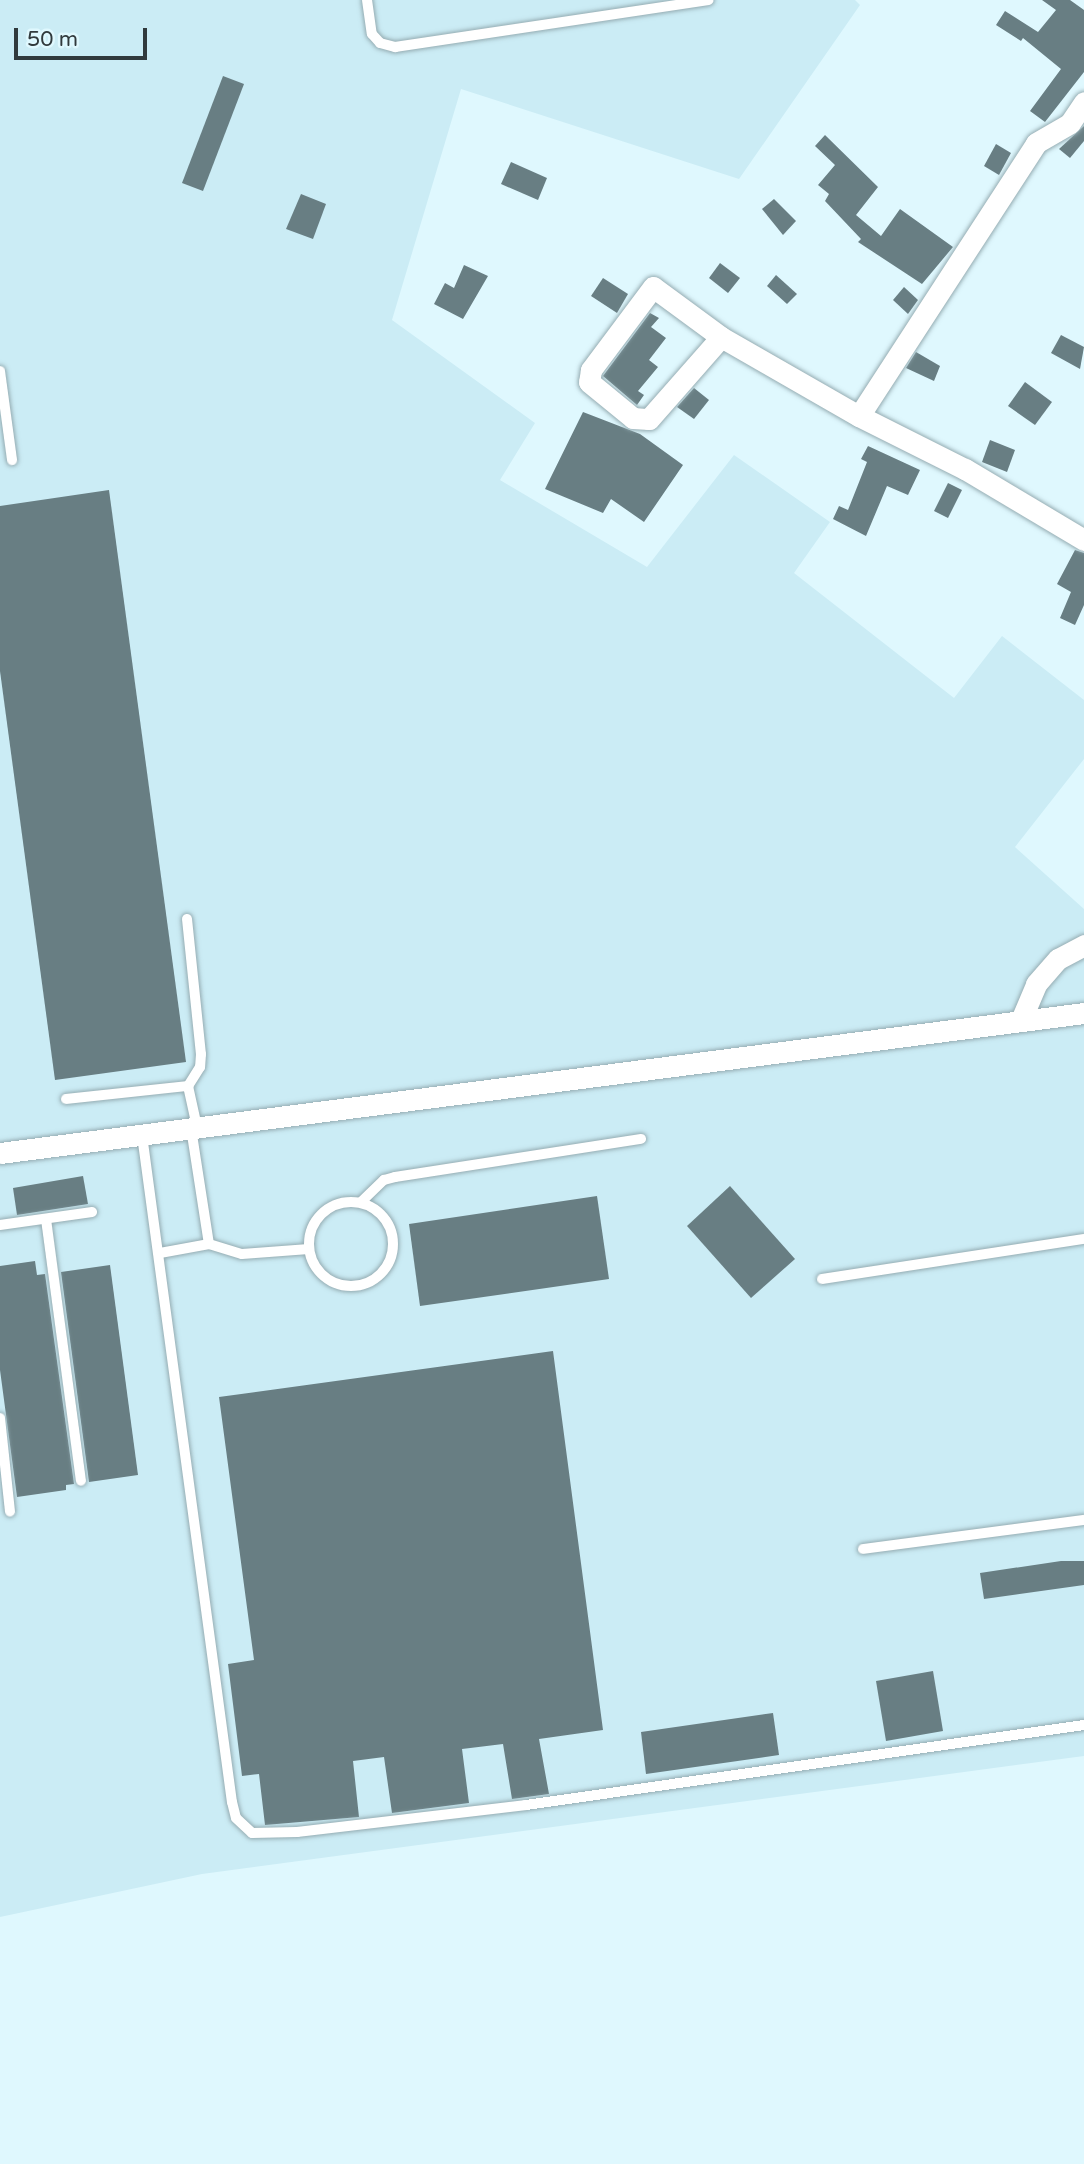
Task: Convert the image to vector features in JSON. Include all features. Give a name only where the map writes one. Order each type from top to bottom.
[{"type":"street","points":[[859,416],[1035,143],[1070,123],[1084,102]]},
{"type":"street","points":[[721,337],[649,419],[633,418],[589,382],[591,370],[653,287],[721,337],[859,416],[965,469],[1084,540]]},
{"type":"street","points":[[1021,1020],[1036,984],[1058,959],[1084,945]]},
{"type":"street","points":[[0,1153],[1084,1013]]},
{"type":"lane","points":[[367,0],[372,34],[380,43],[395,47],[709,0]]},
{"type":"lane","points":[[0,370],[12,460]]},
{"type":"lane","points":[[187,919],[201,1054],[200,1067],[188,1086],[209,1244]]},
{"type":"lane","points":[[66,1099],[188,1086]]},
{"type":"lane","points":[[142,1135],[232,1802],[236,1818],[251,1833],[275,1835],[526,1805],[1084,1725]]},
{"type":"lane","points":[[361,1202],[384,1180],[395,1177],[641,1139]]},
{"type":"lane","points":[[341,1202],[361,1202],[379,1212],[392,1238],[386,1267],[371,1281],[351,1286],[331,1281],[316,1268],[309,1249],[311,1229],[323,1212],[341,1202]]},
{"type":"lane","points":[[0,1225],[92,1212]]},
{"type":"lane","points":[[46,1219],[80,1481]]},
{"type":"lane","points":[[822,1279],[1084,1239]]},
{"type":"lane","points":[[160,1253],[209,1244],[242,1254],[309,1249]]},
{"type":"lane","points":[[0,1418],[10,1511]]},
{"type":"lane","points":[[863,1549],[1084,1520]]},
{"type":"shaded area","points":[[0,0],[855,0],[860,5],[739,179],[461,89],[392,320],[535,423],[500,480],[647,567],[734,455],[830,522],[794,573],[954,698],[1002,636],[1084,700],[1084,759],[1015,847],[1084,909],[1084,1756],[202,1874],[0,1917]]},
{"type":"building","points":[[1042,0],[1070,0],[1084,10],[1084,72],[1045,122],[1030,111],[1061,69],[1023,38],[1021,41],[996,25],[1005,11],[1038,32],[1056,10]]},
{"type":"building","points":[[223,76],[244,84],[203,191],[182,183]]},
{"type":"building","points":[[1084,126],[1084,141],[1070,158],[1059,149]]},
{"type":"building","points":[[825,135],[878,187],[856,215],[881,236],[900,209],[953,247],[922,284],[858,242],[861,239],[825,201],[829,194],[818,185],[835,165],[815,146]]},
{"type":"building","points":[[996,144],[1011,153],[999,175],[984,166]]},
{"type":"building","points":[[511,162],[547,178],[538,200],[501,184]]},
{"type":"building","points":[[301,194],[326,204],[313,239],[286,229]]},
{"type":"building","points":[[774,199],[796,221],[783,235],[762,209]]},
{"type":"building","points":[[720,263],[740,278],[728,293],[709,278]]},
{"type":"building","points":[[464,265],[488,276],[463,319],[434,304],[445,283],[454,288]]},
{"type":"building","points":[[776,275],[797,294],[787,304],[767,286]]},
{"type":"building","points":[[603,278],[628,294],[617,313],[591,296]]},
{"type":"building","points":[[904,287],[918,300],[908,314],[893,300]]},
{"type":"building","points":[[650,313],[659,318],[651,327],[666,338],[649,360],[658,367],[638,391],[644,395],[637,405],[603,376]]},
{"type":"building","points":[[1061,335],[1084,347],[1080,369],[1051,353]]},
{"type":"building","points":[[916,352],[940,366],[934,381],[906,368]]},
{"type":"building","points":[[1025,382],[1052,402],[1035,425],[1008,406]]},
{"type":"building","points":[[694,388],[709,400],[694,419],[677,407]]},
{"type":"building","points":[[583,412],[640,434],[683,465],[644,522],[611,499],[603,513],[545,489]]},
{"type":"building","points":[[990,440],[1015,450],[1007,472],[982,462]]},
{"type":"building","points":[[868,446],[920,470],[908,495],[887,486],[866,536],[833,519],[839,506],[848,510],[867,462],[861,459]]},
{"type":"building","points":[[948,483],[962,490],[948,518],[934,511]]},
{"type":"building","points":[[109,490],[186,1062],[55,1080],[0,671],[0,506]]},
{"type":"building","points":[[1075,550],[1084,553],[1084,605],[1075,625],[1060,618],[1071,592],[1057,584]]},
{"type":"building","points":[[83,1176],[88,1204],[17,1215],[13,1188]]},
{"type":"building","points":[[730,1186],[795,1259],[751,1298],[687,1226]]},
{"type":"building","points":[[597,1196],[609,1279],[420,1306],[409,1224]]},
{"type":"building","points":[[35,1261],[37,1275],[45,1274],[74,1484],[66,1485],[66,1490],[17,1497],[0,1370],[0,1266]]},
{"type":"building","points":[[110,1265],[138,1475],[89,1482],[61,1272]]},
{"type":"building","points":[[553,1351],[603,1730],[539,1739],[549,1794],[512,1799],[503,1744],[462,1749],[469,1803],[392,1813],[384,1757],[353,1761],[359,1817],[265,1825],[259,1774],[242,1776],[228,1664],[254,1660],[219,1397]]},
{"type":"building","points":[[1061,1561],[1084,1561],[1084,1585],[984,1599],[980,1573]]},
{"type":"building","points":[[933,1671],[943,1731],[886,1741],[876,1681]]},
{"type":"building","points":[[773,1713],[779,1755],[646,1774],[641,1732]]}]
